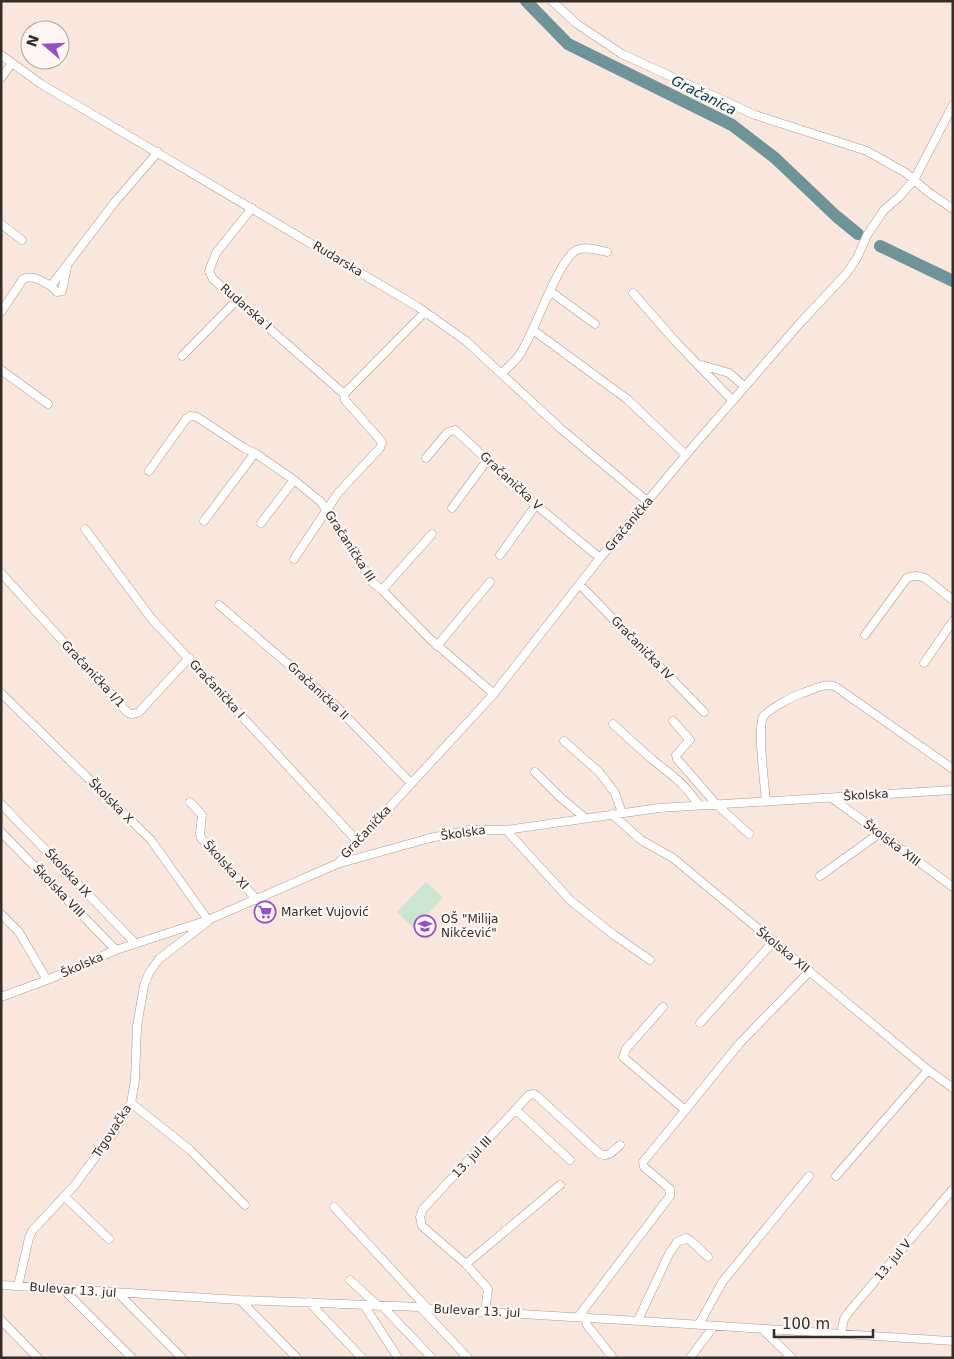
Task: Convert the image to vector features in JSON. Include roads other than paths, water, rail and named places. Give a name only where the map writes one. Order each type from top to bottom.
[{"type":"street","points":[[552,1],[577,24],[622,54],[755,115],[867,151],[906,173],[928,192],[953,209]]},
{"type":"street","name":"Rudarska","points":[[1,55],[41,84],[425,312],[466,341],[560,428],[647,501]]},
{"type":"street","points":[[1,78],[12,63]]},
{"type":"street","name":"Gračanička","points":[[337,864],[494,694],[647,501],[744,386],[846,274],[857,258],[867,235],[884,210],[914,180],[953,105]]},
{"type":"street","points":[[51,286],[114,203],[158,152]]},
{"type":"street","name":"Rudarska I","points":[[252,208],[216,253],[209,271],[213,278],[344,394],[345,400],[382,442],[372,458],[338,493],[327,511]]},
{"type":"street","points":[[1,224],[22,240]]},
{"type":"street","points":[[502,373],[520,355],[550,291],[571,254],[578,249],[607,252]]},
{"type":"street","points":[[1,312],[23,279],[28,276],[51,286],[57,292],[62,291],[67,267]]},
{"type":"street","points":[[550,291],[595,324]]},
{"type":"street","points":[[633,293],[732,400]]},
{"type":"street","points":[[182,356],[238,299]]},
{"type":"street","points":[[344,394],[425,312]]},
{"type":"street","points":[[533,330],[627,399],[686,455]]},
{"type":"street","points":[[697,364],[729,373],[744,386]]},
{"type":"street","points":[[1,370],[48,404]]},
{"type":"street","name":"Gračanička III","points":[[149,471],[186,419],[193,416],[255,453],[315,496],[327,511],[373,583],[437,646],[494,694]]},
{"type":"street","name":"Gračanička V","points":[[426,458],[448,432],[452,430],[458,432],[536,505],[600,558]]},
{"type":"street","points":[[204,521],[255,453]]},
{"type":"street","points":[[452,508],[488,459]]},
{"type":"street","points":[[261,523],[294,480]]},
{"type":"street","points":[[500,555],[536,505]]},
{"type":"street","points":[[294,558],[327,511]]},
{"type":"street","name":"Gračanička I","points":[[85,529],[151,618],[358,842]]},
{"type":"street","points":[[382,590],[432,534]]},
{"type":"street","name":"Gračanička I/1","points":[[1,573],[128,713],[139,712],[189,658]]},
{"type":"street","points":[[865,635],[907,578],[911,576],[926,578],[953,600]]},
{"type":"street","points":[[437,646],[490,582]]},
{"type":"street","name":"Gračanička IV","points":[[580,585],[704,712]]},
{"type":"street","name":"Gračanička II","points":[[219,605],[329,699],[411,783]]},
{"type":"street","points":[[924,663],[953,621]]},
{"type":"street","points":[[766,802],[761,749],[763,717],[799,694],[828,684],[836,687],[953,769]]},
{"type":"street","name":"Školska X","points":[[1,693],[151,840],[208,920]]},
{"type":"street","points":[[673,721],[690,740],[675,758],[717,805],[749,834]]},
{"type":"street","points":[[613,724],[675,776],[686,787],[698,804]]},
{"type":"street","points":[[564,741],[599,772],[615,793],[622,812]]},
{"type":"street","points":[[535,772],[585,818]]},
{"type":"street","name":"Školska","points":[[1,997],[47,980],[116,950],[208,920],[337,864],[430,838],[470,830],[506,830],[622,812],[698,804],[717,805],[953,790]]},
{"type":"street","name":"Školska XIII","points":[[832,798],[953,888]]},
{"type":"street","name":"Školska XI","points":[[190,802],[202,815],[201,838],[257,900]]},
{"type":"street","name":"Školska IX","points":[[1,804],[135,943]]},
{"type":"street","name":"Školska XII","points":[[612,814],[640,840],[673,858],[928,1070],[953,1088]]},
{"type":"street","points":[[506,830],[571,901],[614,935],[650,960]]},
{"type":"street","name":"Školska VIII","points":[[1,832],[116,950]]},
{"type":"street","points":[[820,876],[880,833]]},
{"type":"street","points":[[1,914],[19,932],[47,980]]},
{"type":"street","name":"Trgovačka","points":[[18,1286],[32,1231],[74,1186],[114,1132],[131,1103],[135,1080],[137,1026],[144,986],[149,973],[159,959],[208,920]]},
{"type":"street","points":[[700,1023],[773,942]]},
{"type":"street","points":[[613,1358],[581,1317],[670,1196],[670,1189],[644,1167],[643,1162],[740,1043],[810,971]]},
{"type":"street","points":[[662,1007],[626,1049],[623,1057],[686,1110]]},
{"type":"street","points":[[836,1176],[928,1070]]},
{"type":"street","name":"13. jul III","points":[[486,1312],[488,1289],[466,1264],[422,1226],[420,1217],[423,1209],[529,1095],[534,1094],[600,1154],[604,1156],[610,1154],[620,1145]]},
{"type":"street","points":[[131,1103],[190,1150],[246,1204]]},
{"type":"street","points":[[516,1110],[570,1160]]},
{"type":"street","points":[[699,1324],[723,1281],[809,1176]]},
{"type":"street","points":[[466,1264],[560,1185]]},
{"type":"street","name":"13. jul V","points":[[841,1334],[844,1319],[848,1312],[953,1189]]},
{"type":"street","points":[[64,1196],[109,1239]]},
{"type":"street","points":[[334,1207],[468,1358]]},
{"type":"street","points":[[638,1320],[669,1254],[677,1242],[686,1238],[708,1257]]},
{"type":"street","points":[[350,1280],[380,1306],[432,1358]]},
{"type":"street","name":"Bulevar 13. jul","points":[[1,1285],[240,1300],[638,1320],[763,1330],[953,1341]]},
{"type":"street","points":[[63,1289],[132,1358]]},
{"type":"street","points":[[118,1293],[182,1358]]},
{"type":"street","points":[[240,1300],[297,1358]]},
{"type":"street","points":[[309,1302],[362,1358]]},
{"type":"street","points":[[364,1305],[398,1358]]},
{"type":"street","points":[[2,1321],[38,1358]]},
{"type":"street","points":[[690,1358],[714,1326]]},
{"type":"street","points":[[763,1330],[792,1358]]},
{"type":"waterway","name":"Gračanica","points":[[526,1],[568,44],[732,125],[775,158],[836,216],[858,234]]},
{"type":"waterway","name":"Gračanica","points":[[880,246],[953,281]]},
{"type":"place","name":"Market Vujović","points":[[265,912]]},
{"type":"place","name":"OŠ \"Milija Nikčević\"","points":[[425,926]]}]
